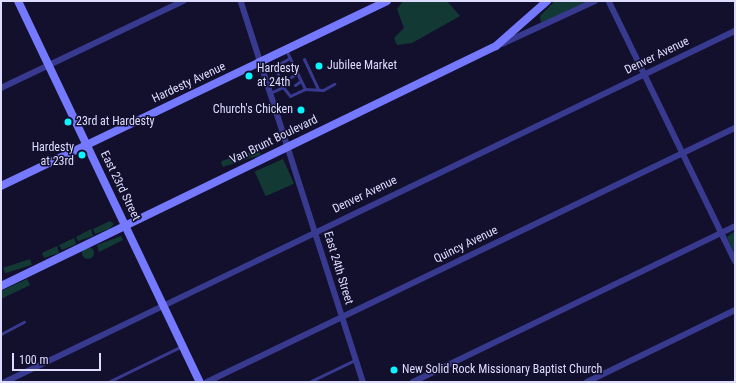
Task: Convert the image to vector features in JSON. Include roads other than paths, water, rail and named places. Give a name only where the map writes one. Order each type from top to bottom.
[{"type":"main road","name":"East 23rd Street","points":[[18,1],[200,382]]},
{"type":"main road","name":"Hardesty Avenue","points":[[1,186],[387,1]]},
{"type":"main road","name":"Van Brunt Boulevard","points":[[1,286],[496,46],[547,1]]},
{"type":"street","points":[[1,88],[182,1]]},
{"type":"street","name":"East 24th Street","points":[[241,1],[363,382]]},
{"type":"street","points":[[496,46],[595,1]]},
{"type":"street","points":[[609,1],[646,74],[735,261]]},
{"type":"street","name":"Denver Avenue","points":[[5,382],[735,31]]},
{"type":"street","name":"Quincy Avenue","points":[[208,382],[735,128]]},
{"type":"street","points":[[413,382],[735,226]]},
{"type":"street","points":[[586,382],[735,310]]},
{"type":"lane","points":[[286,50],[305,88]]},
{"type":"lane","points":[[272,56],[284,88],[290,96],[305,88],[318,89],[334,84]]},
{"type":"lane","points":[[275,66],[290,58]]},
{"type":"lane","points":[[304,59],[318,89]]},
{"type":"lane","points":[[288,70],[294,66]]},
{"type":"lane","points":[[279,74],[283,72]]},
{"type":"lane","points":[[291,77],[297,73]]},
{"type":"lane","points":[[282,82],[287,79]]},
{"type":"lane","points":[[295,85],[301,81]]},
{"type":"lane","points":[[270,93],[290,87]]},
{"type":"lane","points":[[1,334],[24,322]]},
{"type":"lane","points":[[108,382],[183,346]]},
{"type":"lane","points":[[309,382],[355,360]]},
{"type":"place","name":"Jubilee Market","points":[[319,66]]},
{"type":"place","name":"Hardesty at 24th","points":[[249,76]]},
{"type":"place","name":"Church's Chicken","points":[[301,110]]},
{"type":"place","name":"23rd at Hardesty","points":[[68,122]]},
{"type":"place","name":"Hardesty at 23rd","points":[[82,155]]},
{"type":"place","name":"New Solid Rock Missionary Baptist Church","points":[[394,370]]}]
